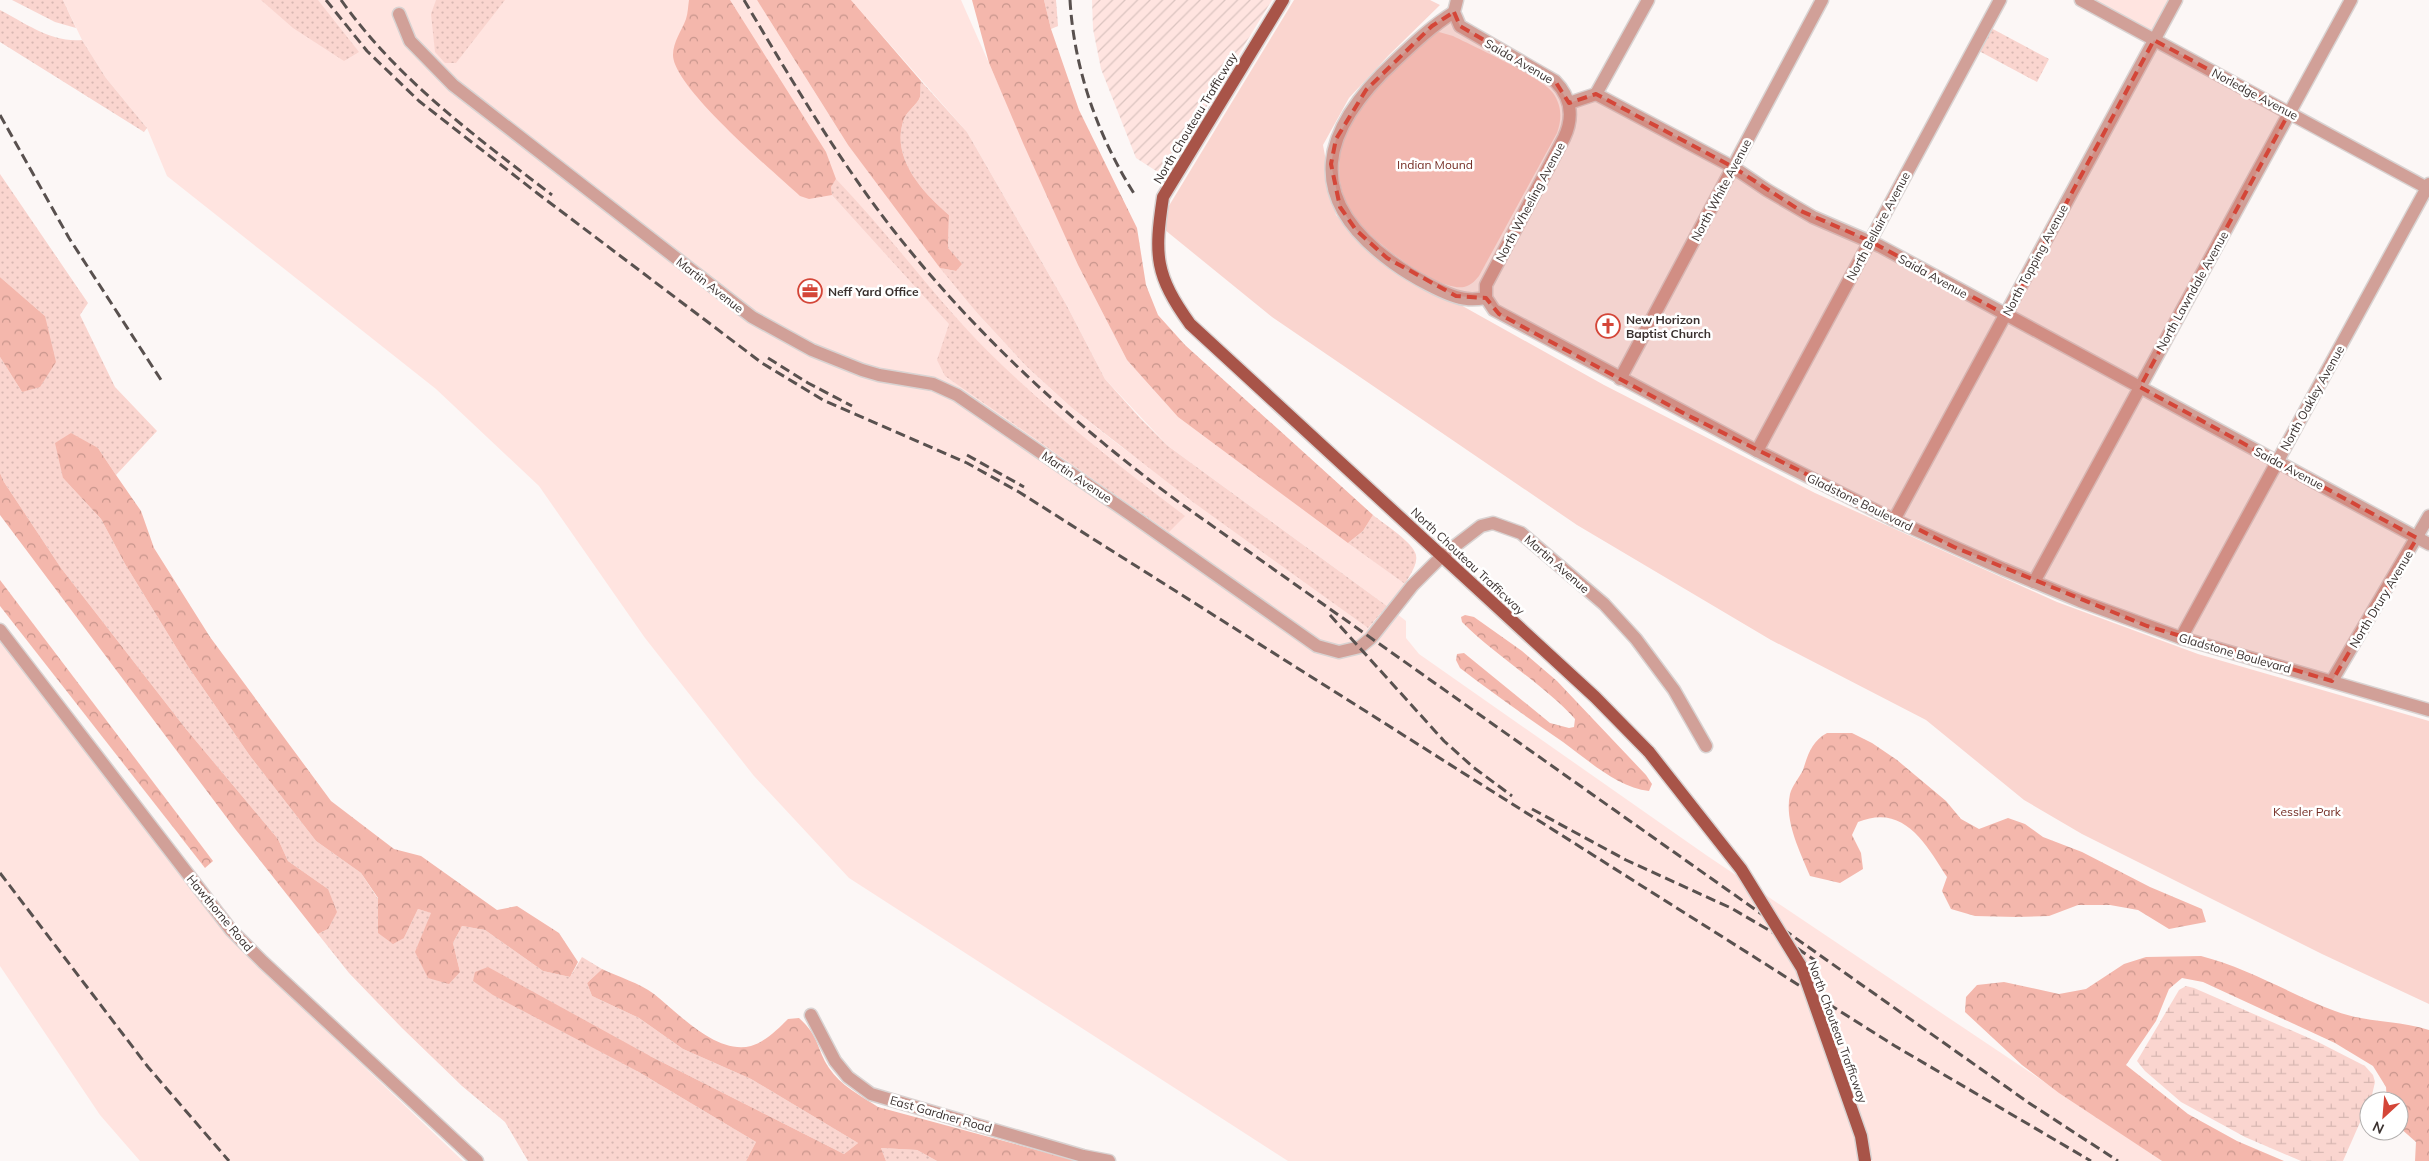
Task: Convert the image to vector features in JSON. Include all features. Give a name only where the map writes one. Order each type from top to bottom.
[{"type":"main road","name":"North Chouteau Trafficway","points":[[1283,0],[1163,197],[1157,234],[1159,268],[1170,297],[1190,324],[1595,697],[1650,752],[1741,869],[1802,968],[1861,1136],[1865,1161]]},
{"type":"street","points":[[1569,103],[1596,94],[1648,0]]},
{"type":"street","name":"North White Avenue","points":[[1620,379],[1822,0]]},
{"type":"street","name":"North Bellaire Avenue","points":[[1756,451],[2000,0]]},
{"type":"street","name":"Norledge Avenue","points":[[2081,0],[2428,187]]},
{"type":"street","name":"North Topping Avenue","points":[[1894,520],[2176,0]]},
{"type":"street","name":"North Lawndale Avenue","points":[[2034,582],[2351,0]]},
{"type":"street","points":[[1456,6],[1384,70],[1349,113],[1336,138],[1331,164],[1334,191],[1340,207],[1365,240],[1407,272],[1466,300],[1486,298]]},
{"type":"street","name":"Saida Avenue","points":[[1456,6],[1456,20],[1466,32],[1555,81],[1561,87],[1569,103]]},
{"type":"street","name":"Martin Avenue","points":[[399,14],[410,41],[453,86],[752,317],[812,350],[862,370],[934,384],[957,395],[1317,646],[1339,652],[1360,647],[1412,586],[1442,556],[1481,526],[1493,522],[1521,533],[1604,604],[1636,639],[1674,690],[1706,746]]},
{"type":"street","name":"Saida Avenue","points":[[1596,94],[1733,167],[1801,211],[1830,226],[1870,241],[2423,541]]},
{"type":"street","name":"North Wheeling Avenue","points":[[1486,298],[1485,292],[1489,278],[1568,130],[1570,121],[1569,103]]},
{"type":"street","name":"North Oakley Avenue","points":[[2181,638],[2428,187]]},
{"type":"street","name":"Gladstone Boulevard","points":[[1486,298],[1494,310],[1500,314],[1756,451],[1894,520],[2034,582],[2181,638],[2332,680],[2429,710]]},
{"type":"street","name":"North Drury Avenue","points":[[2332,680],[2423,541],[2429,516]]},
{"type":"street","name":"Hawthorne Road","points":[[0,630],[232,930],[262,962],[477,1161]]},
{"type":"street","name":"East Gardner Road","points":[[811,1015],[835,1061],[848,1078],[871,1094],[1083,1156],[1109,1161]]},
{"type":"highlighted area","points":[[1454,12],[1460,26],[1555,81],[1569,103],[1596,94],[1733,167],[1801,211],[1870,241],[2006,315],[2154,40],[2289,113],[2140,387],[2417,538],[2332,681],[2147,626],[1954,547],[1689,416],[1499,314],[1486,298],[1456,296],[1387,258],[1356,230],[1340,207],[1331,164],[1336,139],[1366,90],[1432,26]]},
{"type":"shaded area","points":[[63,0],[757,0],[848,145],[978,314],[1026,366],[1072,408],[1119,445],[1368,628],[1387,606],[1406,621],[1406,638],[1419,654],[1706,855],[2162,1161],[1288,1161],[849,878],[754,776],[645,638],[539,486],[436,389],[167,176],[147,128],[106,78],[82,40]]},
{"type":"shaded area","points":[[851,0],[961,0],[1078,265],[1127,360],[1178,417],[1405,584],[1387,606],[1168,446],[1105,379],[1066,304],[967,132]]},
{"type":"shaded area","points":[[1092,0],[1272,0],[1164,176],[1136,158],[1101,69],[1093,29]]},
{"type":"shaded area","points":[[2095,0],[2169,0],[2152,31]]},
{"type":"shaded area","points":[[0,639],[228,937],[463,1161],[140,1161],[100,1115],[0,966]]},
{"type":"green space","points":[[12,0],[63,0],[76,28],[55,22]]},
{"type":"green space","points":[[261,0],[318,0],[359,52],[344,61],[293,28]]},
{"type":"green space","points":[[436,0],[505,0],[456,63],[445,63],[435,52],[431,14]]},
{"type":"green space","points":[[689,0],[730,0],[826,152],[836,179],[831,187],[832,195],[809,199],[800,196],[748,149],[689,87],[677,69],[673,50],[686,19]]},
{"type":"green space","points":[[757,0],[851,0],[921,81],[920,97],[904,119],[901,147],[911,173],[919,185],[949,215],[948,248],[962,264],[956,271],[940,268],[848,145]]},
{"type":"green space","points":[[972,0],[1044,0],[1051,29],[1079,110],[1137,228],[1146,285],[1158,315],[1185,345],[1373,515],[1363,531],[1348,543],[1178,417],[1127,360],[1078,265],[1023,143],[989,63]]},
{"type":"green space","points":[[1044,0],[1056,0],[1058,26],[1051,29]]},
{"type":"green space","name":"Kessler Park","points":[[1294,0],[1430,0],[1440,5],[1349,98],[1323,145],[1336,215],[1391,266],[1604,385],[1815,493],[2057,602],[2198,654],[2429,721],[2429,1004],[2322,954],[2082,834],[2024,800],[1926,720],[1771,640],[1577,525],[1272,317],[1165,230],[1164,222],[1167,209]]},
{"type":"green space","points":[[0,10],[49,35],[71,40],[82,40],[106,78],[147,128],[144,132],[0,42]]},
{"type":"green space","points":[[1991,28],[2049,59],[2037,82],[1979,51]]},
{"type":"green space","name":"Indian Mound","points":[[1439,32],[1453,36],[1507,63],[1546,86],[1553,93],[1560,113],[1557,133],[1479,276],[1473,283],[1464,287],[1452,286],[1437,281],[1420,272],[1372,236],[1360,224],[1347,205],[1341,187],[1339,167],[1345,137],[1361,108],[1383,81],[1433,34]]},
{"type":"green space","points":[[921,81],[967,132],[1066,304],[1105,379],[1168,446],[1387,606],[1368,628],[1193,502],[1072,408],[1026,366],[978,314],[940,268],[956,271],[948,248],[949,215],[919,185],[911,173],[901,147],[904,119],[920,97]]},
{"type":"green space","points":[[0,174],[88,303],[80,315],[115,387],[157,431],[116,475],[98,448],[63,478],[101,519],[125,564],[187,665],[250,756],[316,841],[361,873],[378,899],[378,933],[404,938],[418,909],[432,913],[460,972],[453,943],[462,926],[485,930],[543,971],[570,977],[582,957],[602,969],[587,983],[592,996],[639,1018],[683,1049],[751,1079],[858,1143],[844,1154],[650,1056],[637,1071],[756,1142],[746,1161],[528,1161],[505,1122],[462,1086],[349,973],[318,934],[328,929],[328,889],[288,861],[278,839],[186,729],[61,568],[0,473],[0,357],[22,392],[45,316],[0,277]]},
{"type":"green space","points":[[836,179],[960,322],[1003,366],[1069,425],[1185,516],[1169,532],[945,376],[937,360],[949,324],[832,195],[831,187]]},
{"type":"green space","points":[[0,277],[45,316],[56,362],[40,387],[22,392],[0,357]]},
{"type":"green space","points":[[71,433],[98,448],[141,511],[154,548],[210,637],[331,801],[394,849],[421,856],[497,910],[517,906],[559,933],[578,962],[570,977],[543,971],[485,930],[462,926],[453,943],[460,972],[449,984],[428,978],[415,952],[431,913],[418,909],[404,938],[393,944],[378,933],[378,898],[361,873],[316,841],[250,756],[187,665],[125,564],[101,519],[63,478],[55,443]]},
{"type":"green space","points":[[0,473],[61,568],[186,729],[278,839],[288,861],[328,889],[337,912],[328,929],[318,934],[236,830],[0,515]]},
{"type":"green space","points":[[1373,515],[1404,539],[1414,550],[1416,563],[1405,584],[1348,543],[1363,531]]},
{"type":"green space","points":[[0,580],[213,861],[205,868],[0,606]]},
{"type":"green space","points":[[1465,615],[1474,617],[1522,651],[1557,681],[1646,775],[1652,784],[1649,791],[1626,785],[1604,772],[1460,668],[1456,660],[1457,654],[1464,653],[1550,723],[1569,728],[1574,727],[1575,719],[1562,706],[1462,622],[1461,617]]},
{"type":"green space","points":[[1827,733],[1852,733],[1872,743],[1897,760],[1946,801],[1961,819],[1979,829],[2008,818],[2025,824],[2043,837],[2082,852],[2150,887],[2202,909],[2206,922],[2169,929],[2138,910],[2110,905],[2078,905],[2049,916],[2017,917],[1975,916],[1951,909],[1942,891],[1947,877],[1931,852],[1912,830],[1901,822],[1888,818],[1874,818],[1858,822],[1852,835],[1861,853],[1863,869],[1840,883],[1810,876],[1791,825],[1789,815],[1790,794],[1803,770],[1811,748]]},
{"type":"green space","points":[[2201,956],[2235,967],[2347,1015],[2406,1024],[2429,1030],[2429,1161],[2415,1161],[2416,1142],[2409,1136],[2409,1091],[2386,1091],[2386,1087],[2373,1066],[2335,1043],[2203,982],[2182,978],[2169,989],[2156,1021],[2126,1065],[2188,1114],[2237,1141],[2284,1161],[2162,1161],[2059,1093],[2022,1065],[1965,1012],[1966,997],[1977,985],[2004,982],[2059,994],[2086,989],[2124,964],[2146,957]]},
{"type":"green space","points":[[488,967],[650,1056],[844,1154],[858,1143],[751,1079],[683,1049],[639,1018],[592,996],[587,983],[602,969],[648,990],[687,1022],[712,1039],[738,1047],[751,1046],[761,1042],[788,1019],[799,1018],[811,1031],[829,1068],[839,1080],[878,1107],[1078,1161],[937,1161],[917,1150],[881,1148],[886,1161],[746,1161],[756,1142],[637,1071],[493,995],[473,981],[475,972]]},
{"type":"green space","points":[[2186,986],[2194,988],[2318,1042],[2365,1066],[2373,1075],[2375,1082],[2373,1091],[2359,1091],[2359,1125],[2343,1161],[2301,1161],[2245,1137],[2181,1102],[2145,1071],[2137,1061],[2179,990]]},
{"type":"green space","points":[[881,1148],[917,1150],[937,1161],[886,1161]]},
{"type":"railway","points":[[326,0],[367,51],[419,101],[762,363],[823,400],[967,463],[1019,492],[1895,1046],[2091,1161]]},
{"type":"railway","points":[[341,0],[363,29],[413,81],[466,128],[552,195]]},
{"type":"railway","points":[[744,0],[834,147],[894,231],[925,269],[992,342],[1064,410],[1140,473],[1180,503],[2029,1103],[2118,1161]]},
{"type":"railway","points":[[1070,0],[1072,26],[1090,102],[1110,150],[1135,195]]},
{"type":"railway","points":[[0,115],[69,238],[163,383]]},
{"type":"railway","points":[[768,358],[808,383],[852,406]]},
{"type":"railway","points":[[967,455],[1024,487]]},
{"type":"railway","points":[[1330,615],[1444,741],[1473,767],[1512,796]]},
{"type":"railway","points":[[1532,809],[1626,860],[1731,908],[1779,936],[1816,961]]},
{"type":"railway","points":[[0,873],[148,1067],[229,1161]]},
{"type":"place","name":"Neff Yard Office","points":[[810,291]]},
{"type":"place","name":"New Horizon Baptist Church","points":[[1608,326]]}]
